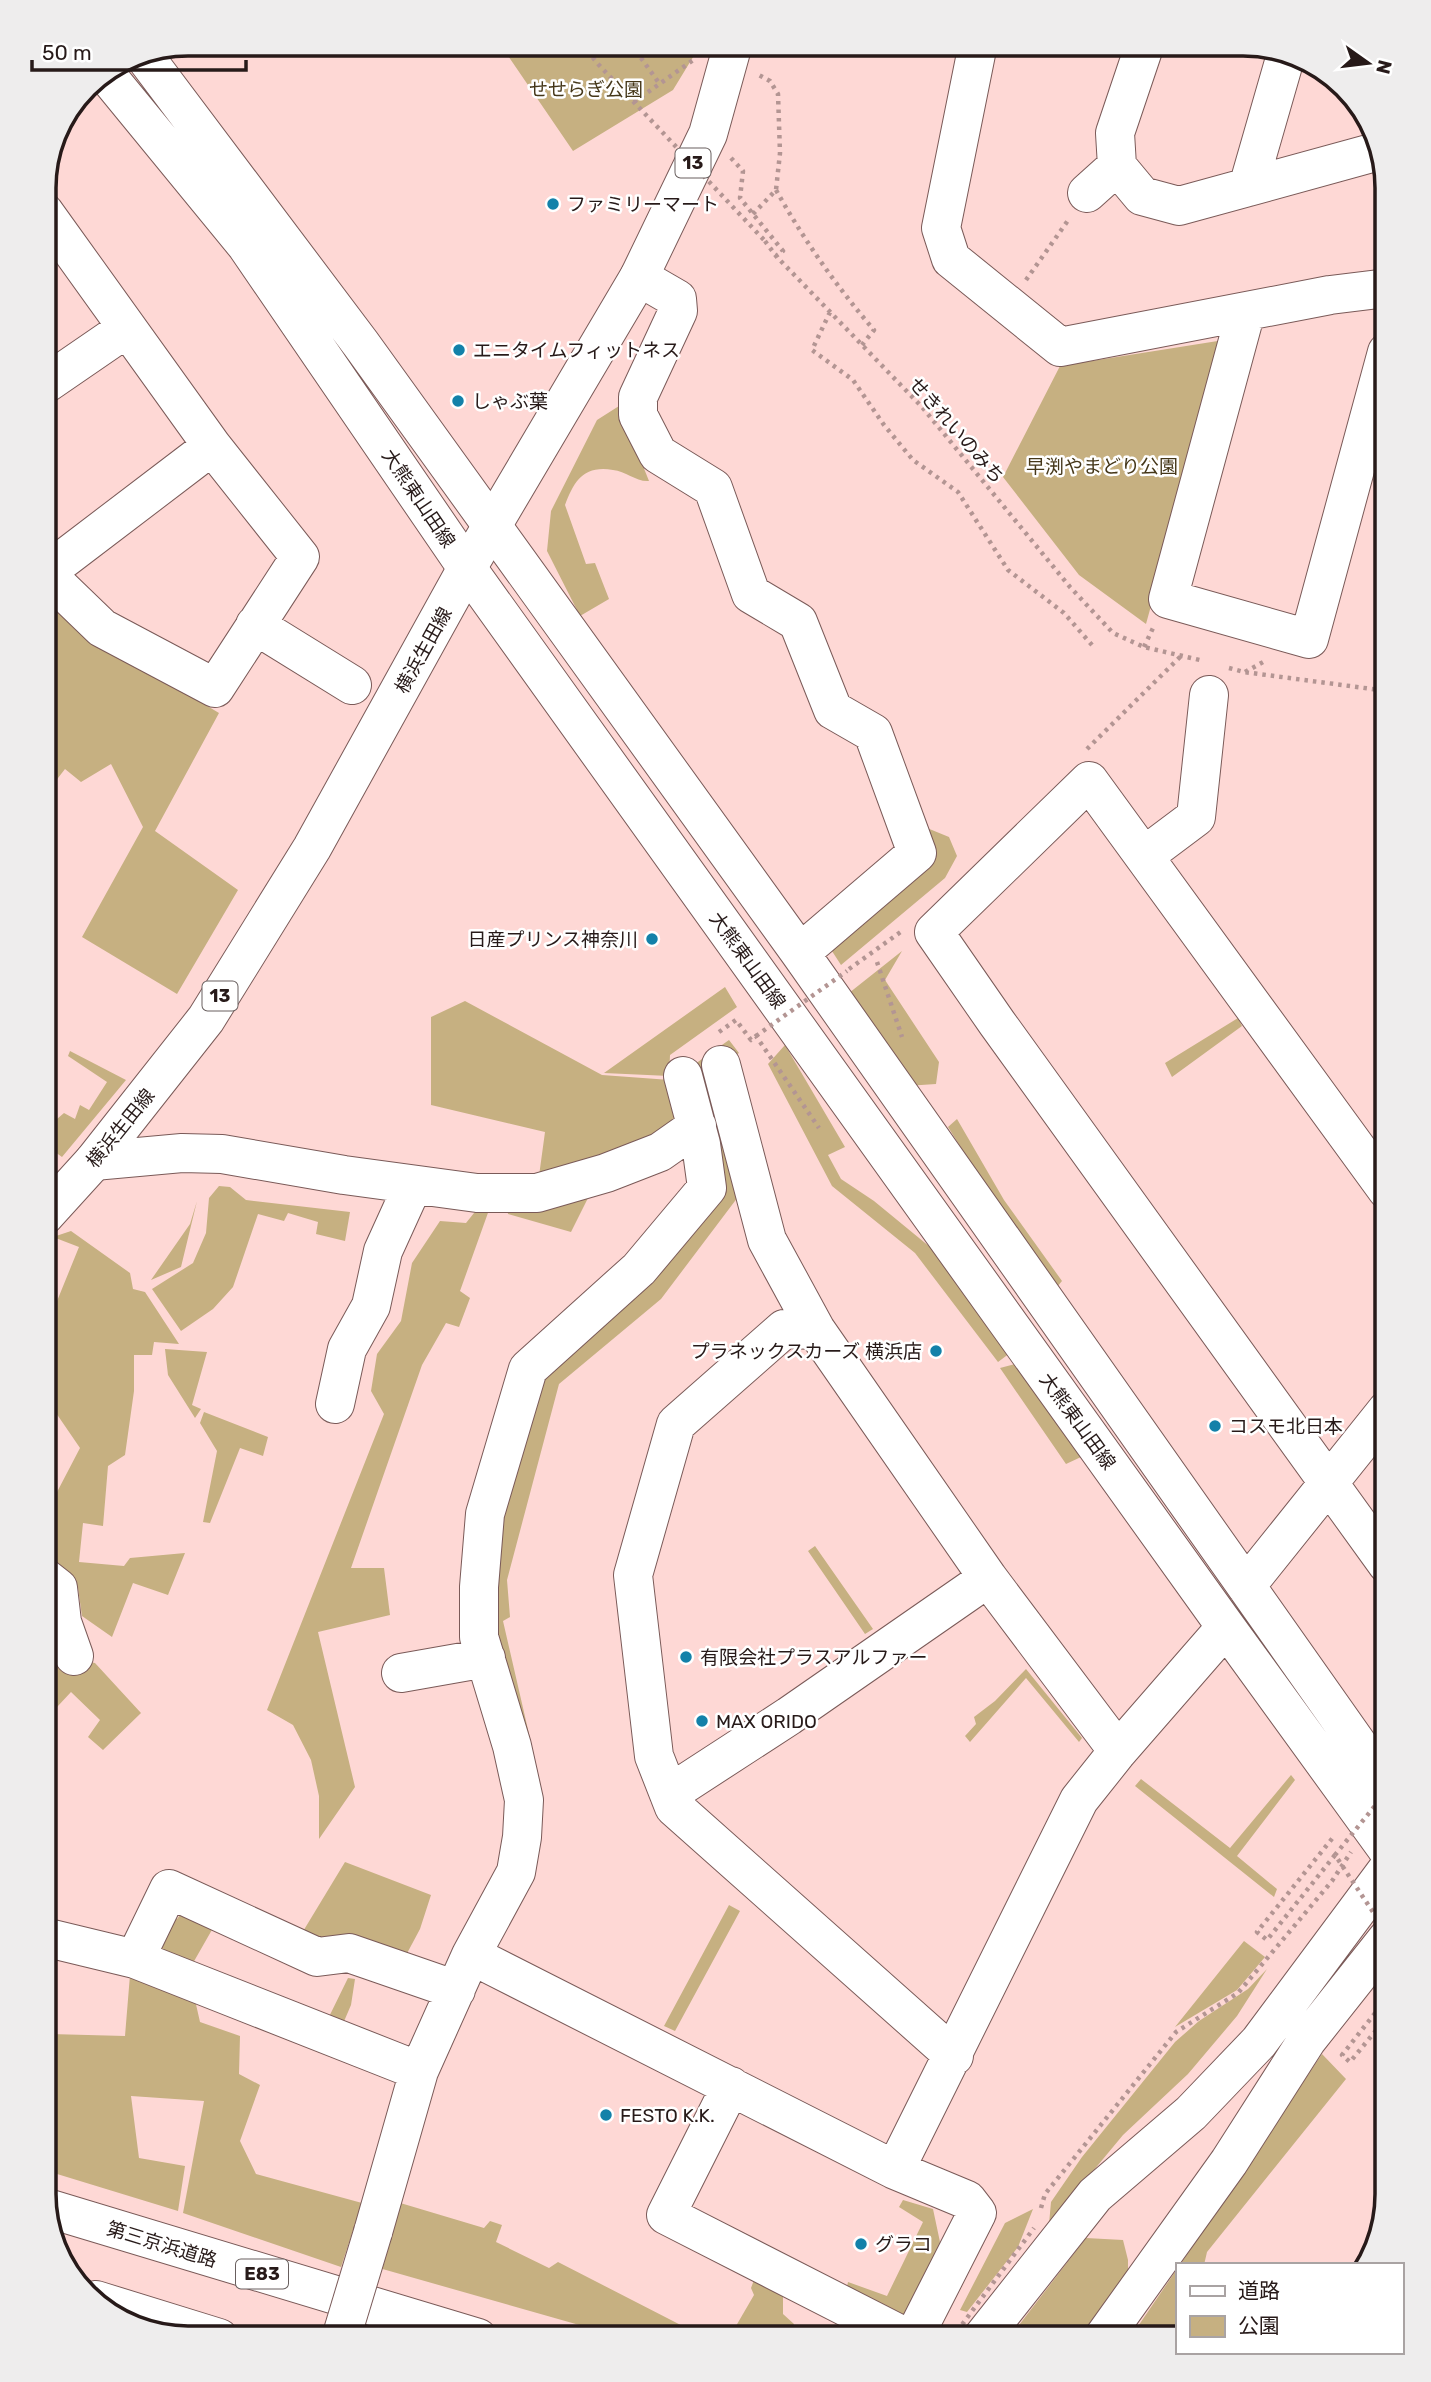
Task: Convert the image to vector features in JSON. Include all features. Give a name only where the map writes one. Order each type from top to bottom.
[{"type":"main road","name":"横浜生田線","points":[[56,1203],[94,1161],[206,1019],[312,848],[374,699],[467,568],[639,277],[708,134],[719,56]]},
{"type":"main road","points":[[976,56],[941,228],[951,259],[1017,295],[1060,347],[1330,295],[1375,289]]},
{"type":"main road","points":[[1141,56],[1115,133],[1117,166],[1142,196],[1179,206],[1371,153]]},
{"type":"main road","points":[[149,62],[361,344],[800,953],[1375,1769]]},
{"type":"main road","points":[[1248,187],[1284,63]]},
{"type":"main road","name":"大熊東山田線","points":[[111,81],[246,245],[467,568],[1375,1832]]},
{"type":"main road","points":[[1087,193],[1117,166]]},
{"type":"main road","points":[[56,229],[212,446],[300,557],[215,688],[102,628],[56,585]]},
{"type":"main road","points":[[639,277],[677,299],[678,311],[638,397],[638,415],[658,454],[713,488],[751,594],[799,622],[833,710],[873,733],[918,853],[800,953]]},
{"type":"main road","points":[[1246,311],[1168,600],[1309,639],[1375,396]]},
{"type":"main road","points":[[56,377],[127,328]]},
{"type":"main road","points":[[56,565],[212,446]]},
{"type":"main road","points":[[256,625],[374,699]]},
{"type":"main road","points":[[1144,856],[1196,817],[1213,674]]},
{"type":"main road","points":[[1375,1174],[1089,781],[934,932],[1013,1046],[1375,1547]]},
{"type":"main road","points":[[721,1065],[767,1240],[816,1330],[988,1578],[1118,1752]]},
{"type":"main road","points":[[345,2326],[419,2071],[471,1955],[516,1872],[524,1800],[512,1746],[479,1637],[479,1587],[485,1514],[528,1370],[639,1269],[707,1188],[697,1126],[684,1082]]},
{"type":"main road","points":[[94,1161],[182,1153],[222,1154],[413,1185],[477,1193],[537,1194],[606,1173],[660,1152],[697,1126]]},
{"type":"main road","points":[[335,1404],[346,1349],[371,1306],[383,1251],[413,1185]]},
{"type":"main road","points":[[816,1330],[784,1329],[676,1424],[633,1575],[654,1756],[674,1807],[954,2056]]},
{"type":"main road","points":[[1246,1586],[1375,1425]]},
{"type":"main road","points":[[669,1794],[789,1716],[988,1578]]},
{"type":"main road","points":[[56,1586],[60,1640]]},
{"type":"main road","points":[[895,2170],[1079,1800],[1226,1627]]},
{"type":"main road","points":[[401,1673],[485,1658]]},
{"type":"main road","points":[[992,2326],[1095,2195],[1191,2113],[1259,2042],[1375,1886]]},
{"type":"main road","points":[[135,1959],[169,1889],[317,1957],[349,1953],[456,1990]]},
{"type":"main road","points":[[56,1940],[135,1959],[419,2071]]},
{"type":"main road","points":[[1112,2326],[1229,2162],[1307,2040],[1375,1954]]},
{"type":"main road","points":[[471,1955],[895,2170],[967,2200],[976,2213],[920,2326]]},
{"type":"main road","points":[[731,2086],[666,2215],[883,2326]]},
{"type":"main road","name":"第三京浜道路","points":[[57,2211],[438,2326]]},
{"type":"main road","points":[[123,2308],[180,2326]]},
{"type":"path","name":"せきれいのみち","points":[[592,56],[944,433],[1070,587],[1113,633],[1144,647],[1181,656],[1213,674],[1244,672],[1375,689]]},
{"type":"path","points":[[639,56],[659,84]]},
{"type":"path","points":[[634,102],[659,84],[715,56]]},
{"type":"path","points":[[723,56],[770,81],[778,94],[780,153],[776,190],[799,231],[842,292],[874,330],[862,345]]},
{"type":"path","points":[[708,134],[743,171],[740,198],[783,251],[776,256]]},
{"type":"path","points":[[753,214],[776,190]]},
{"type":"path","points":[[1017,295],[1087,193]]},
{"type":"path","points":[[830,312],[812,350],[853,380],[884,425],[913,460],[958,492],[1008,570],[1064,613],[1092,645]]},
{"type":"path","points":[[1089,781],[1082,754],[1181,656]]},
{"type":"path","points":[[877,962],[906,1049]]},
{"type":"path","points":[[746,1035],[751,1040],[847,971]]},
{"type":"path","points":[[756,1036],[819,1128]]},
{"type":"path","points":[[1335,1835],[1257,1932],[1267,1940],[1375,1806]]},
{"type":"path","points":[[961,2326],[1034,2228],[1045,2194],[1176,2032],[1238,1993],[1332,1881],[1352,1851],[1344,1829]]},
{"type":"path","points":[[1335,1855],[1375,1915]]},
{"type":"path","points":[[1375,2013],[1342,2055],[1350,2062],[1375,2032]]},
{"type":"green space","name":"せせらぎ公園","points":[[508,56],[694,56],[673,90],[573,151]]},
{"type":"green space","name":"早渕やまどり公園","points":[[1224,340],[1146,624],[1079,575],[1003,477],[1060,366]]},
{"type":"green space","points":[[619,406],[649,481],[603,469],[587,473],[572,489],[565,505],[586,564],[595,563],[609,599],[580,616],[547,551],[551,511],[597,420]]},
{"type":"green space","points":[[56,605],[87,634],[219,713],[155,831],[238,890],[177,994],[82,937],[143,827],[111,764],[81,782],[65,769],[56,781]]},
{"type":"green space","points":[[927,828],[949,837],[957,856],[945,878],[841,965],[830,948]]},
{"type":"green space","points":[[902,951],[885,980],[939,1062],[936,1084],[906,1086],[849,993]]},
{"type":"green space","points":[[725,987],[737,1007],[670,1055],[669,1076],[604,1073]]},
{"type":"green space","points":[[465,1001],[602,1075],[670,1080],[682,1124],[658,1142],[539,1176],[545,1132],[431,1105],[431,1017]]},
{"type":"green space","points":[[1238,1018],[1242,1026],[1172,1077],[1165,1063]]},
{"type":"green space","points":[[729,1040],[739,1053],[708,1073],[738,1197],[661,1299],[559,1384],[507,1580],[510,1617],[503,1621],[535,1760],[527,1762],[493,1636],[497,1523],[542,1374],[725,1182],[695,1064]]},
{"type":"green space","points":[[785,1045],[845,1147],[828,1155],[841,1179],[874,1201],[930,1247],[1010,1353],[998,1362],[915,1253],[832,1186],[768,1064]]},
{"type":"green space","points":[[70,1051],[126,1080],[62,1157],[56,1153],[56,1118],[64,1113],[75,1119],[80,1105],[89,1110],[107,1082],[68,1056]]},
{"type":"green space","points":[[957,1119],[1004,1200],[1062,1281],[1052,1293],[948,1127]]},
{"type":"green space","points":[[219,1186],[230,1187],[246,1200],[350,1212],[345,1241],[316,1234],[318,1222],[288,1213],[284,1221],[258,1214],[233,1287],[213,1309],[181,1331],[152,1289],[193,1263],[206,1233],[209,1198]]},
{"type":"green space","points":[[590,1194],[571,1232],[508,1214],[506,1201]]},
{"type":"green space","points":[[486,1198],[489,1210],[460,1291],[470,1298],[459,1327],[446,1323],[422,1365],[351,1568],[384,1568],[390,1615],[318,1632],[355,1787],[319,1839],[319,1796],[311,1760],[293,1725],[267,1710],[384,1414],[371,1391],[377,1354],[401,1321],[412,1263],[440,1221],[466,1223]]},
{"type":"green space","points":[[197,1201],[181,1267],[151,1280],[190,1224]]},
{"type":"green space","points":[[71,1231],[130,1273],[133,1289],[145,1292],[179,1344],[154,1342],[152,1355],[134,1355],[134,1391],[125,1455],[108,1466],[103,1526],[83,1523],[79,1562],[124,1566],[130,1558],[185,1553],[168,1595],[133,1583],[112,1637],[82,1616],[78,1588],[56,1567],[56,1494],[80,1448],[56,1413],[56,1304],[79,1247],[56,1236]]},
{"type":"green space","points":[[165,1349],[207,1352],[192,1405],[201,1409],[195,1418],[168,1375]]},
{"type":"green space","points":[[1019,1363],[1081,1457],[1066,1464],[1000,1368]]},
{"type":"green space","points":[[204,1412],[268,1437],[263,1456],[240,1448],[210,1523],[203,1522],[217,1451],[200,1423]]},
{"type":"green space","points":[[815,1546],[873,1629],[865,1634],[808,1551]]},
{"type":"green space","points":[[56,1655],[95,1663],[141,1713],[103,1750],[88,1737],[100,1720],[71,1692],[56,1708]]},
{"type":"green space","points":[[1026,1669],[1082,1738],[1079,1742],[1026,1678],[970,1742],[965,1736],[976,1724],[974,1717],[995,1701]]},
{"type":"green space","points":[[1291,1775],[1295,1780],[1237,1856],[1277,1889],[1274,1897],[1135,1786],[1141,1779],[1230,1848]]},
{"type":"green space","points":[[345,1862],[431,1895],[420,1929],[404,1959],[332,1944],[302,1933]]},
{"type":"green space","points":[[729,1905],[740,1911],[675,2031],[664,2026]]},
{"type":"green space","points":[[183,1911],[213,1928],[189,1970],[151,1948],[170,1915],[177,1919]]},
{"type":"green space","points":[[1244,1941],[1265,1957],[1237,1990],[1175,2027]]},
{"type":"green space","points":[[1267,1969],[1237,2016],[1188,2074],[1123,2135],[1049,2224],[1051,2202],[1082,2157],[1175,2042],[1199,2021],[1248,1989]]},
{"type":"green space","points":[[130,1975],[195,2000],[200,2022],[240,2036],[239,2074],[260,2085],[240,2141],[256,2174],[362,2203],[341,2267],[183,2213],[204,2101],[131,2096],[139,2158],[185,2166],[178,2211],[56,2174],[56,2034],[125,2036]]},
{"type":"green space","points":[[348,1978],[355,1979],[351,2005],[339,2033],[324,2027]]},
{"type":"green space","points":[[1322,2054],[1346,2079],[1207,2252],[1204,2263],[1181,2263]]},
{"type":"green space","points":[[903,2200],[933,2209],[940,2242],[906,2318],[845,2296],[848,2282],[887,2296],[923,2222],[899,2207]]},
{"type":"green space","points":[[397,2202],[484,2228],[490,2221],[502,2225],[496,2242],[549,2268],[558,2262],[683,2326],[583,2326],[379,2268]]},
{"type":"green space","points":[[1033,2209],[1018,2247],[967,2312],[960,2310],[1005,2223]]},
{"type":"green space","points":[[1086,2238],[1123,2240],[1128,2260],[1128,2276],[1090,2326],[1018,2326]]},
{"type":"green space","points":[[1176,2270],[1176,2326],[1138,2326]]},
{"type":"green space","points":[[754,2280],[783,2292],[783,2314],[793,2326],[736,2326],[754,2295],[751,2288]]},
{"type":"place","name":"ファミリーマート","points":[[553,204]]},
{"type":"place","name":"エニタイムフィットネス","points":[[459,350]]},
{"type":"place","name":"しゃぶ葉","points":[[458,401]]},
{"type":"place","name":"日産プリンス神奈川","points":[[652,939]]},
{"type":"place","name":"プラネックスカーズ 横浜店","points":[[936,1351]]},
{"type":"place","name":"コスモ北日本","points":[[1215,1426]]},
{"type":"place","name":"有限会社プラスアルファー","points":[[686,1657]]},
{"type":"place","name":"MAX ORIDO","points":[[702,1721]]},
{"type":"place","name":"FESTO K.K.","points":[[606,2115]]},
{"type":"place","name":"グラコ","points":[[861,2244]]}]
